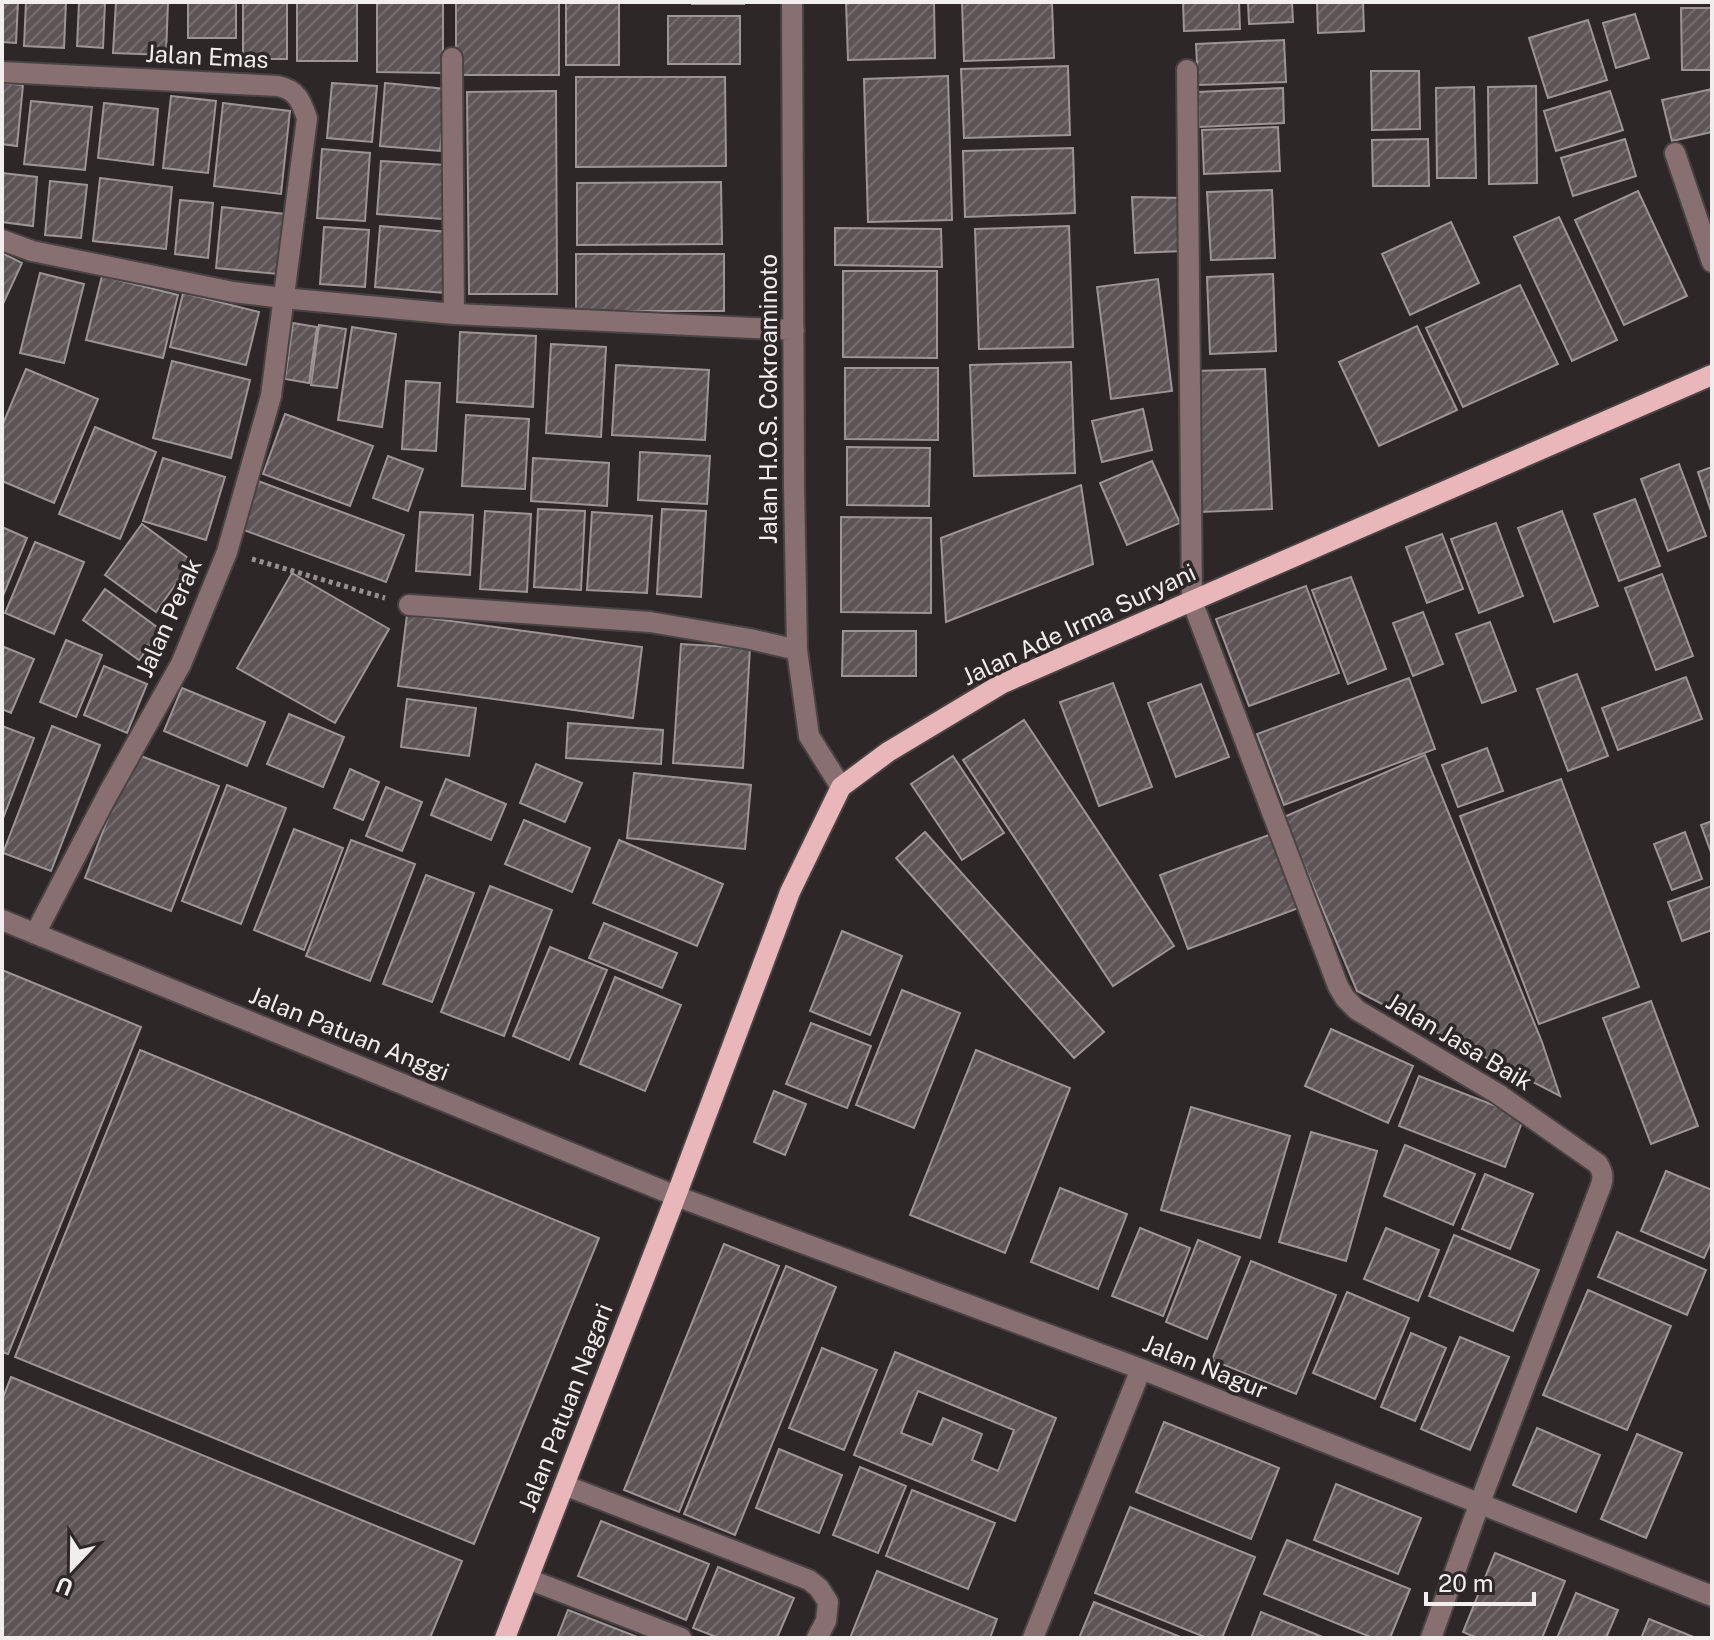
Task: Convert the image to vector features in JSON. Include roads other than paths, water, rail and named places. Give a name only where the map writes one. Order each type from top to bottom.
[{"type":"main road","name":"Jalan Ade Irma Suryani","points":[[676,1196],[790,892],[841,787],[888,752],[1003,683],[1712,375]]},
{"type":"main road","name":"Jalan Patuan Nagari","points":[[505,1638],[676,1196]]},
{"type":"street","name":"Jalan H.O.S. Cokroaminoto","points":[[792,2],[797,650],[809,736],[841,787]]},
{"type":"street","points":[[452,58],[454,314]]},
{"type":"street","points":[[1187,70],[1192,601]]},
{"type":"street","name":"Jalan Emas","points":[[2,72],[278,86],[298,95],[307,118],[283,298]]},
{"type":"street","points":[[1675,153],[1712,262]]},
{"type":"street","points":[[2,240],[32,251],[233,292],[283,298],[454,314],[794,330]]},
{"type":"street","name":"Jalan Perak","points":[[35,934],[181,664],[227,552],[271,396],[283,298]]},
{"type":"street","name":"Jalan Jasa Baik","points":[[1192,601],[1345,998],[1357,1010],[1498,1094],[1598,1164],[1603,1172],[1600,1188],[1479,1505]]},
{"type":"street","points":[[409,605],[650,622],[797,650]]},
{"type":"street","name":"Jalan Patuan Anggi","points":[[2,920],[676,1196]]},
{"type":"street","name":"Jalan Nagur","points":[[676,1196],[1141,1369],[1712,1596]]},
{"type":"street","points":[[1033,1638],[1141,1369]]},
{"type":"street","points":[[564,1485],[809,1580],[828,1602],[826,1621],[817,1638]]},
{"type":"street","points":[[1431,1638],[1479,1505]]},
{"type":"street","points":[[528,1579],[681,1638]]}]
